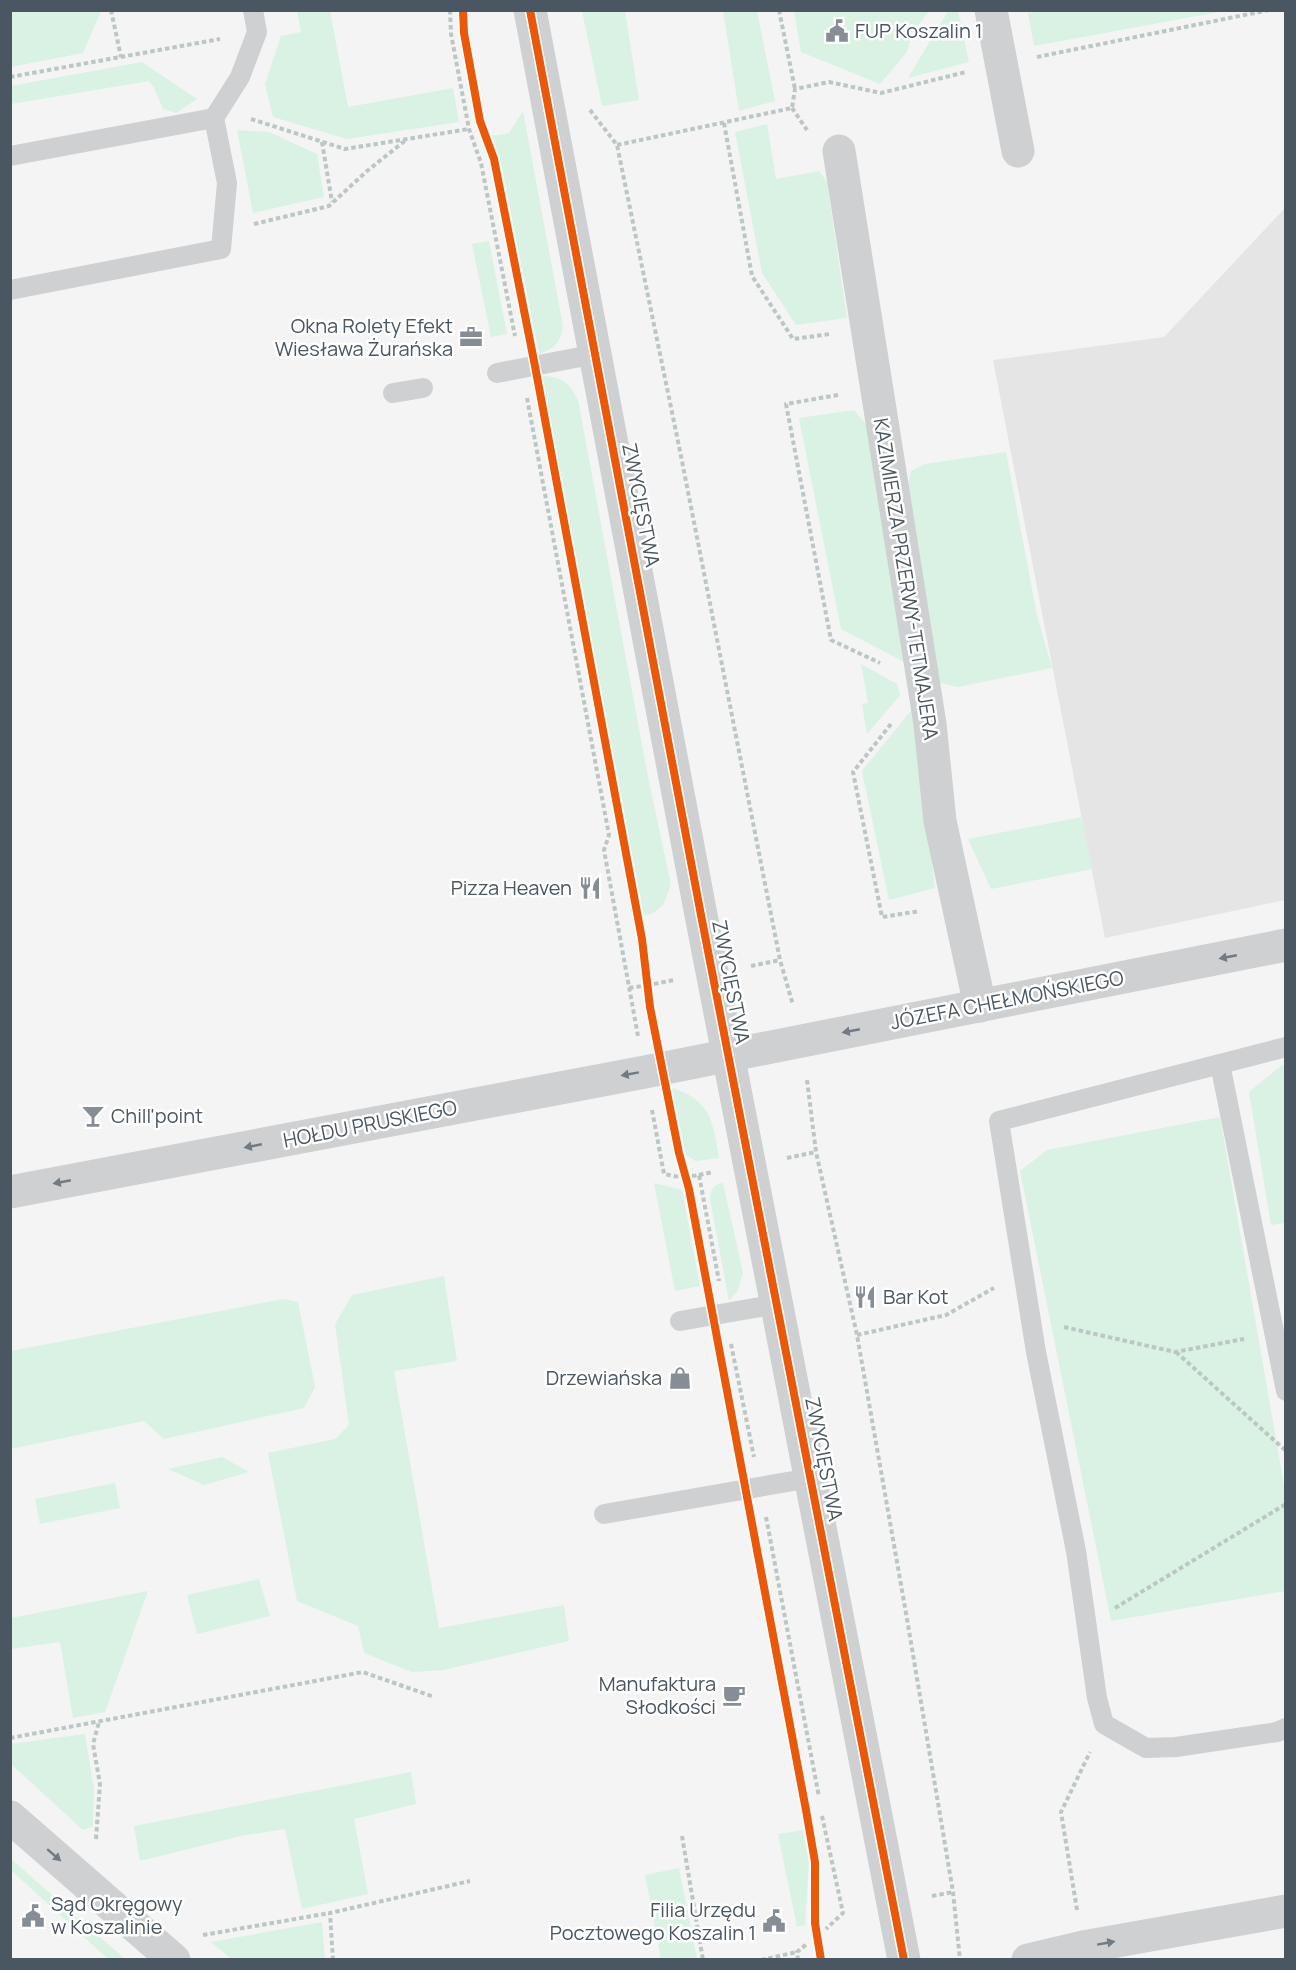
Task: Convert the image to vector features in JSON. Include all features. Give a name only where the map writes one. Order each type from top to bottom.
[{"type":"street","name":"ZWYCIĘSTWA","points":[[530,10],[904,1959]]},
{"type":"street","points":[[991,10],[1018,151]]},
{"type":"street","name":"KAZIMIERZA PRZERWY-TETMAJERA","points":[[839,151],[923,682],[940,821],[980,1006]]},
{"type":"street","name":"JÓZEFA CHEŁMOŃSKIEGO","points":[[729,1054],[1286,945]]},
{"type":"street","name":"HOŁDU PRUSKIEGO","points":[[10,1192],[729,1054]]},
{"type":"street","points":[[10,1817],[183,1948]]},
{"type":"street","points":[[1028,1959],[1286,1911]]},
{"type":"lane","points":[[10,290],[221,249],[227,183],[214,118],[240,77],[257,32],[253,10]]},
{"type":"lane","points":[[10,156],[214,118]]},
{"type":"lane","points":[[497,373],[596,354]]},
{"type":"lane","points":[[393,393],[423,388]]},
{"type":"lane","points":[[1286,1047],[999,1121],[1031,1320],[1076,1551],[1097,1698],[1104,1724],[1146,1748],[1176,1748],[1277,1732],[1286,1728]]},
{"type":"lane","points":[[1220,1064],[1286,1391]]},
{"type":"lane","points":[[680,1321],[777,1304]]},
{"type":"lane","points":[[604,1514],[810,1478]]},
{"type":"path","points":[[111,10],[121,57]]},
{"type":"path","points":[[450,10],[451,34],[469,129],[481,163],[517,346]]},
{"type":"path","points":[[617,145],[792,108],[795,89],[779,10]]},
{"type":"path","points":[[795,89],[829,82],[881,93],[1000,64],[1269,10]]},
{"type":"path","points":[[10,77],[257,32]]},
{"type":"path","points":[[585,103],[617,145],[780,960],[798,1020],[816,1152],[857,1335],[953,1892],[960,1959]]},
{"type":"path","points":[[214,118],[252,119],[345,149],[469,129]]},
{"type":"path","points":[[724,123],[752,276],[793,339],[867,329]]},
{"type":"path","points":[[223,231],[329,206],[406,140]]},
{"type":"path","points":[[322,142],[332,202]]},
{"type":"path","points":[[876,388],[786,404],[831,640],[923,682],[853,772],[882,917],[959,904]]},
{"type":"path","points":[[525,391],[609,835],[604,850],[639,1040]]},
{"type":"path","points":[[740,968],[780,960]]},
{"type":"path","points":[[629,988],[645,989],[651,981],[675,980]]},
{"type":"path","points":[[650,1100],[664,1174],[678,1177]]},
{"type":"path","points":[[777,1160],[816,1152]]},
{"type":"path","points":[[683,1168],[689,1179],[699,1175],[720,1284]]},
{"type":"path","points":[[857,1335],[946,1315],[1023,1272]]},
{"type":"path","points":[[1031,1320],[1175,1352],[1274,1334]]},
{"type":"path","points":[[729,1333],[755,1465]]},
{"type":"path","points":[[1175,1352],[1286,1451]]},
{"type":"path","points":[[1086,1626],[1286,1504]]},
{"type":"path","points":[[764,1509],[819,1797]]},
{"type":"path","points":[[10,1738],[363,1672],[435,1697]]},
{"type":"path","points":[[96,1839],[100,1784],[93,1744],[99,1722]]},
{"type":"path","points":[[1083,1947],[1061,1812],[1104,1724]]},
{"type":"path","points":[[822,1816],[843,1913],[825,1929]]},
{"type":"path","points":[[682,1836],[703,1959]]},
{"type":"path","points":[[183,1948],[470,1881]]},
{"type":"path","points":[[931,1896],[953,1892]]},
{"type":"path","points":[[330,1913],[333,1959]]},
{"type":"path","points":[[761,1959],[797,1952],[808,1943]]},
{"type":"path","points":[[797,1952],[798,1959]]},
{"type":"shaded area","points":[[1285,208],[1285,900],[1105,938],[993,360],[1164,337]]},
{"type":"green space","points":[[11,10],[101,11],[83,53],[11,67]]},
{"type":"green space","points":[[794,10],[929,11],[912,33],[907,52],[880,84],[801,52]]},
{"type":"green space","points":[[297,11],[330,11],[348,107],[453,88],[459,122],[347,139],[273,117],[265,84],[281,36],[301,32]]},
{"type":"green space","points":[[582,11],[625,11],[639,100],[602,106]]},
{"type":"green space","points":[[723,11],[757,11],[775,101],[739,111]]},
{"type":"green space","points":[[948,11],[958,11],[969,62],[908,78]]},
{"type":"green space","points":[[1042,11],[1224,11],[1034,46],[1028,13]]},
{"type":"green space","points":[[142,62],[197,99],[176,113],[163,109],[149,81],[11,104],[11,86]]},
{"type":"green space","points":[[523,111],[563,326],[556,344],[539,354],[500,158],[492,136],[509,133]]},
{"type":"green space","points":[[767,124],[776,179],[819,171],[827,182],[847,318],[796,325],[762,273],[735,132]]},
{"type":"green space","points":[[237,130],[269,132],[317,154],[324,197],[253,213]]},
{"type":"green space","points":[[489,241],[507,334],[491,337],[472,244]]},
{"type":"green space","points":[[542,376],[560,379],[572,390],[578,400],[647,772],[671,885],[663,905],[653,913],[644,916]]},
{"type":"green space","points":[[854,410],[869,428],[912,666],[841,629],[799,418]]},
{"type":"green space","points":[[1006,452],[1037,615],[1052,668],[958,687],[940,683],[908,484],[911,471],[925,464]]},
{"type":"green space","points":[[861,664],[897,684],[900,695],[867,734],[862,704],[868,703]]},
{"type":"green space","points":[[914,707],[935,888],[889,900],[862,771]]},
{"type":"green space","points":[[1082,817],[1092,869],[991,889],[968,839]]},
{"type":"green space","points":[[1282,1065],[1286,1067],[1285,1223],[1271,1225],[1249,1092]]},
{"type":"green space","points":[[672,1088],[695,1099],[708,1114],[715,1134],[719,1158],[696,1161],[686,1155]]},
{"type":"green space","points":[[1220,1117],[1285,1491],[1285,1591],[1111,1621],[1020,1171],[1047,1150]]},
{"type":"green space","points":[[654,1183],[682,1190],[700,1286],[675,1291]]},
{"type":"green space","points":[[723,1183],[743,1273],[738,1290],[729,1301],[710,1199],[713,1188]]},
{"type":"green space","points":[[444,1276],[457,1361],[394,1371],[439,1628],[564,1605],[569,1641],[443,1670],[412,1672],[364,1653],[358,1626],[297,1601],[268,1453],[335,1439],[349,1425],[335,1324],[352,1295]]},
{"type":"green space","points":[[283,1299],[298,1302],[315,1387],[304,1408],[164,1439],[144,1421],[11,1449],[11,1351]]},
{"type":"green space","points":[[222,1457],[249,1472],[204,1485],[168,1469]]},
{"type":"green space","points":[[115,1483],[120,1508],[40,1524],[35,1499]]},
{"type":"green space","points":[[259,1579],[270,1616],[197,1634],[187,1595]]},
{"type":"green space","points":[[148,1591],[105,1712],[73,1718],[60,1642],[11,1649],[11,1618]]},
{"type":"green space","points":[[85,1734],[94,1789],[93,1826],[83,1830],[11,1764],[10,1744]]},
{"type":"green space","points":[[411,1772],[416,1804],[354,1819],[368,1894],[302,1909],[285,1829],[241,1836],[140,1861],[134,1826]]},
{"type":"green space","points":[[803,1830],[809,1863],[805,1925],[797,1927],[778,1834]]},
{"type":"green space","points":[[10,1859],[125,1959],[108,1959],[11,1870]]},
{"type":"green space","points":[[679,1868],[697,1959],[661,1959],[645,1875]]},
{"type":"green space","points":[[322,1922],[325,1959],[231,1959],[211,1942]]},
{"type":"cycle path","points":[[463,10],[464,33],[480,121],[494,159],[535,366],[642,939],[650,1007],[679,1153],[689,1189],[806,1810],[815,1862],[815,1923],[821,1960]]},
{"type":"cycle path","points":[[530,10],[701,915],[904,1960]]},
{"type":"place","name":"FUP Koszalin 1","points":[[837,31]]},
{"type":"place","name":"Okna Rolety Efekt Wiesława Żurańska","points":[[471,337]]},
{"type":"place","name":"Pizza Heaven","points":[[590,888]]},
{"type":"place","name":"Chill'point","points":[[93,1116]]},
{"type":"place","name":"Bar Kot","points":[[865,1297]]},
{"type":"place","name":"Drzewiańska","points":[[680,1378]]},
{"type":"place","name":"Manufaktura Słodkości","points":[[734,1695]]},
{"type":"place","name":"Sąd Okręgowy w Koszalinie","points":[[33,1916]]},
{"type":"place","name":"Filia Urzędu Pocztowego Koszalin 1","points":[[774,1921]]}]
